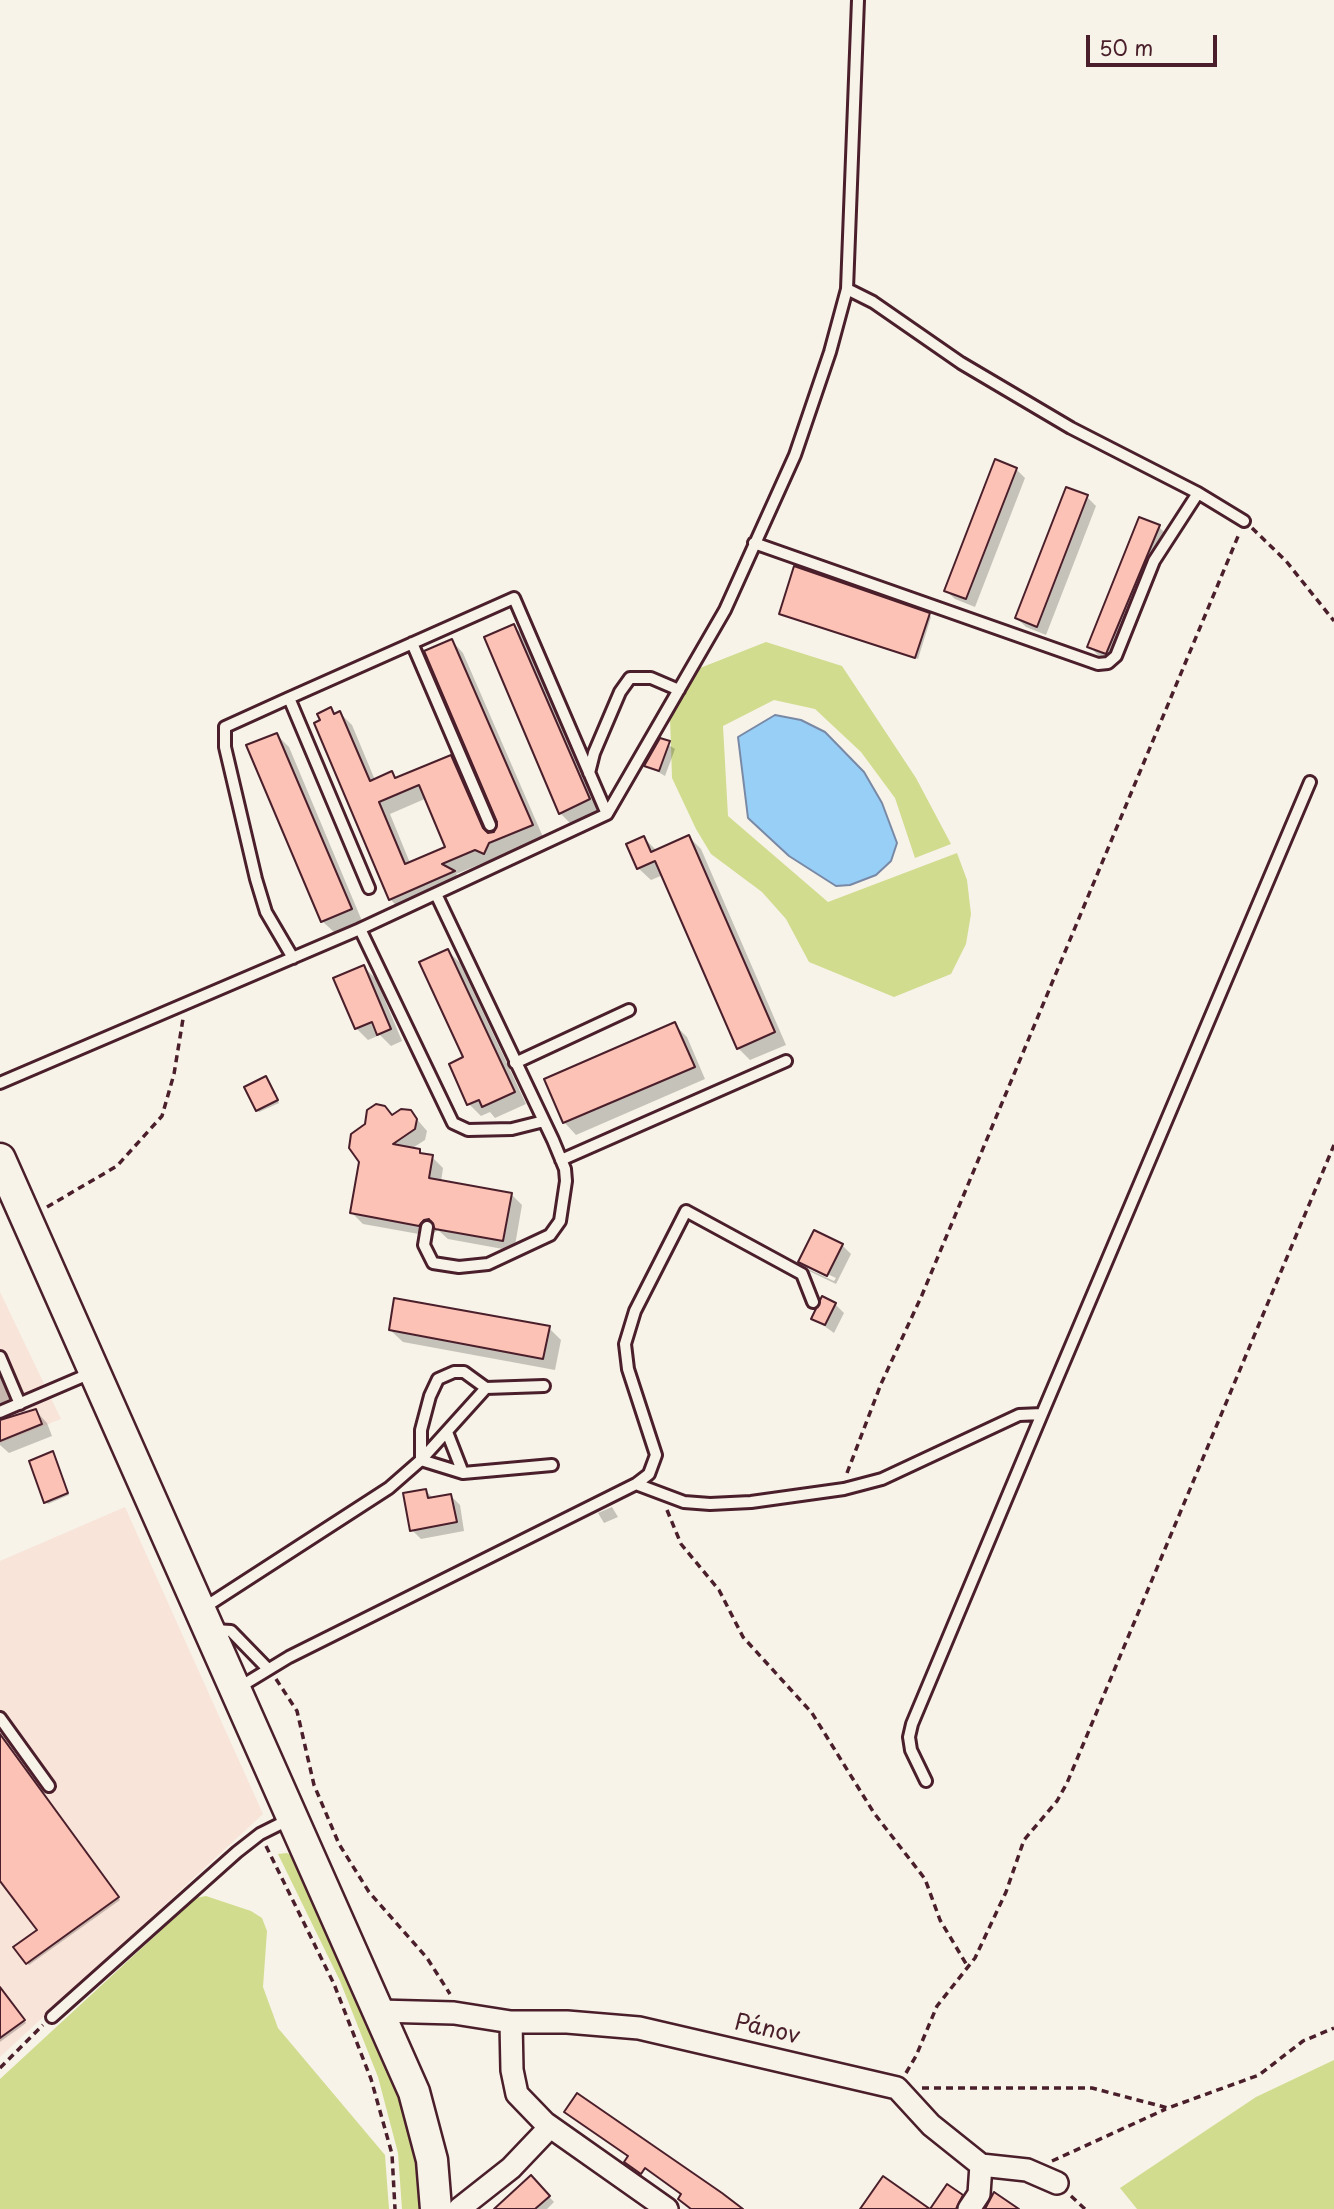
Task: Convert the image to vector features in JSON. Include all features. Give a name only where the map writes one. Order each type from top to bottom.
[{"type":"main road","points":[[0,1158],[414,2092],[428,2137],[436,2209]]},
{"type":"street","name":"Pánov","points":[[379,2011],[454,2013],[511,2022],[566,2022],[639,2028],[897,2088]]},
{"type":"street","points":[[511,2022],[512,2070],[517,2094],[550,2127],[667,2209]]},
{"type":"street","points":[[897,2088],[931,2125],[981,2165],[1027,2170],[1056,2183]]},
{"type":"street","points":[[459,2209],[512,2168],[550,2127]]},
{"type":"street","points":[[969,2209],[979,2194],[981,2165]]},
{"type":"lane","points":[[0,1083],[360,929],[607,814],[725,610],[795,456],[834,340],[847,289],[858,0]]},
{"type":"lane","points":[[847,289],[873,302],[961,363],[1071,428],[1198,493],[1244,521]]},
{"type":"lane","points":[[754,543],[1098,664],[1108,663],[1116,656],[1154,561],[1198,493]]},
{"type":"lane","points":[[293,958],[267,912],[256,879],[225,747],[225,727],[514,598],[607,814]]},
{"type":"lane","points":[[412,643],[490,825]]},
{"type":"lane","points":[[589,773],[594,753],[620,692],[630,678],[651,678],[679,690]]},
{"type":"lane","points":[[289,698],[369,888]]},
{"type":"lane","points":[[926,1781],[911,1750],[909,1737],[912,1724],[1310,782]]},
{"type":"lane","points":[[426,1227],[424,1245],[433,1263],[459,1267],[488,1264],[550,1235],[561,1221],[566,1181],[561,1160],[544,1121],[436,894]]},
{"type":"lane","points":[[360,929],[453,1123],[468,1130],[512,1129],[544,1121]]},
{"type":"lane","points":[[515,1063],[629,1010]]},
{"type":"lane","points":[[561,1160],[786,1061]]},
{"type":"lane","points":[[235,1689],[268,1669],[636,1484],[649,1474],[656,1455],[628,1369],[625,1343],[635,1311],[686,1211],[802,1273],[813,1302]]},
{"type":"lane","points":[[0,1357],[20,1404]]},
{"type":"lane","points":[[0,1412],[93,1371]]},
{"type":"lane","points":[[421,1460],[421,1430],[430,1396],[438,1380],[454,1372],[464,1372],[486,1388],[544,1386]]},
{"type":"lane","points":[[205,1621],[388,1488],[421,1460],[486,1388]]},
{"type":"lane","points":[[636,1484],[684,1502],[730,1504],[840,1490],[882,1479],[1019,1415],[1042,1414]]},
{"type":"lane","points":[[447,1432],[463,1473]]},
{"type":"lane","points":[[421,1460],[463,1473],[552,1465]]},
{"type":"lane","points":[[205,1621],[231,1631],[268,1669]]},
{"type":"lane","points":[[0,1718],[49,1786]]},
{"type":"lane","points":[[52,2017],[260,1835],[293,1818]]},
{"type":"path","points":[[840,1490],[881,1384],[922,1295],[1244,521],[1286,561],[1334,621]]},
{"type":"path","points":[[26,1218],[117,1166],[162,1116],[182,1034],[184,1003]]},
{"type":"path","points":[[897,2088],[916,2056],[937,2006],[968,1966],[1001,1904],[1024,1840],[1057,1801],[1067,1783],[1334,1145]]},
{"type":"path","points":[[662,1494],[681,1544],[719,1590],[739,1630],[812,1713],[874,1813],[925,1879],[940,1920],[968,1966]]},
{"type":"path","points":[[268,1669],[297,1712],[314,1785],[339,1844],[369,1892],[444,1981],[454,2013]]},
{"type":"path","points":[[260,1835],[334,1984],[371,2079],[392,2154],[395,2209]]},
{"type":"path","points":[[0,2068],[52,2017]]},
{"type":"path","points":[[1027,2170],[1074,2153],[1168,2108],[1259,2075],[1303,2042],[1334,2028]]},
{"type":"path","points":[[897,2088],[1092,2088],[1168,2108]]},
{"type":"shaded area","points":[[0,1292],[61,1419],[0,1443]]},
{"type":"shaded area","points":[[125,1507],[263,1814],[0,2057],[0,1561]]},
{"type":"green space","points":[[766,642],[842,666],[916,778],[951,844],[915,858],[895,798],[861,752],[815,709],[774,700],[723,726],[728,816],[828,902],[957,853],[967,880],[971,914],[966,944],[951,974],[894,997],[809,962],[786,919],[762,892],[711,854],[696,829],[672,778],[670,717],[700,668]]},
{"type":"green space","points":[[287,1853],[295,1857],[367,2015],[401,2099],[422,2166],[419,2209],[402,2209],[398,2153],[378,2077],[340,1981],[278,1854]]},
{"type":"green space","points":[[206,1896],[251,1911],[262,1918],[267,1931],[263,1987],[278,2028],[385,2155],[389,2209],[0,2209],[0,2079],[196,1898]]},
{"type":"green space","points":[[1334,2060],[1334,2209],[1137,2209],[1120,2188],[1256,2097]]},
{"type":"water","points":[[775,715],[801,720],[825,732],[864,772],[882,803],[897,843],[891,861],[876,875],[850,885],[836,886],[789,856],[748,818],[738,737]]},
{"type":"building","points":[[995,459],[1017,468],[966,599],[944,591]]},
{"type":"building","points":[[1066,487],[1088,495],[1037,627],[1015,618]]},
{"type":"building","points":[[1139,517],[1160,525],[1106,654],[1087,647]]},
{"type":"building","points":[[794,566],[930,613],[915,658],[779,614]]},
{"type":"building","points":[[514,624],[590,799],[559,814],[484,637]]},
{"type":"building","points":[[452,639],[533,825],[489,843],[484,854],[475,850],[442,864],[455,871],[389,900],[314,723],[320,720],[317,714],[331,707],[334,714],[340,711],[370,781],[392,771],[395,778],[451,755],[483,828],[488,833],[494,832],[497,822],[424,651]],"holes":[[[419,785],[445,847],[405,864],[379,802]]]},
{"type":"building","points":[[277,733],[352,909],[321,922],[246,745]]},
{"type":"building","points":[[660,738],[670,741],[659,771],[644,766]]},
{"type":"building","points":[[689,835],[775,1032],[737,1049],[655,861],[637,869],[626,844],[644,836],[651,852]]},
{"type":"building","points":[[448,949],[515,1092],[482,1107],[479,1100],[467,1105],[449,1064],[463,1057],[419,962]]},
{"type":"building","points":[[364,965],[391,1029],[377,1035],[372,1022],[355,1029],[333,978]]},
{"type":"building","points":[[675,1022],[695,1067],[563,1123],[544,1079]]},
{"type":"building","points":[[266,1076],[278,1100],[256,1111],[244,1087]]},
{"type":"building","points":[[376,1104],[385,1106],[392,1115],[401,1109],[411,1110],[417,1119],[415,1129],[393,1144],[420,1149],[420,1153],[433,1155],[429,1178],[512,1193],[503,1241],[435,1229],[429,1219],[419,1226],[350,1213],[359,1162],[349,1148],[351,1134],[365,1124],[367,1110]]},
{"type":"building","points":[[814,1230],[843,1244],[827,1276],[798,1262]]},
{"type":"building","points":[[822,1296],[836,1303],[825,1325],[811,1319]]},
{"type":"building","points":[[394,1298],[550,1326],[543,1359],[389,1330]]},
{"type":"building","points":[[36,1409],[42,1424],[0,1441],[0,1420]]},
{"type":"building","points":[[53,1451],[68,1493],[44,1503],[29,1461]]},
{"type":"building","points":[[426,1489],[428,1498],[451,1494],[457,1522],[410,1531],[403,1493]]},
{"type":"building","points":[[0,1734],[119,1897],[26,1964],[13,1947],[37,1930],[0,1881]]},
{"type":"building","points":[[0,1987],[25,2020],[0,2038]]},
{"type":"building","points":[[577,2093],[743,2209],[691,2209],[678,2199],[681,2194],[645,2168],[641,2174],[624,2162],[628,2156],[564,2112]]},
{"type":"building","points":[[531,2175],[550,2196],[535,2209],[494,2209]]},
{"type":"building","points":[[883,2176],[930,2209],[860,2209]]},
{"type":"building","points":[[947,2184],[963,2195],[956,2209],[930,2209]]},
{"type":"building","points":[[994,2192],[1019,2209],[985,2209]]}]
